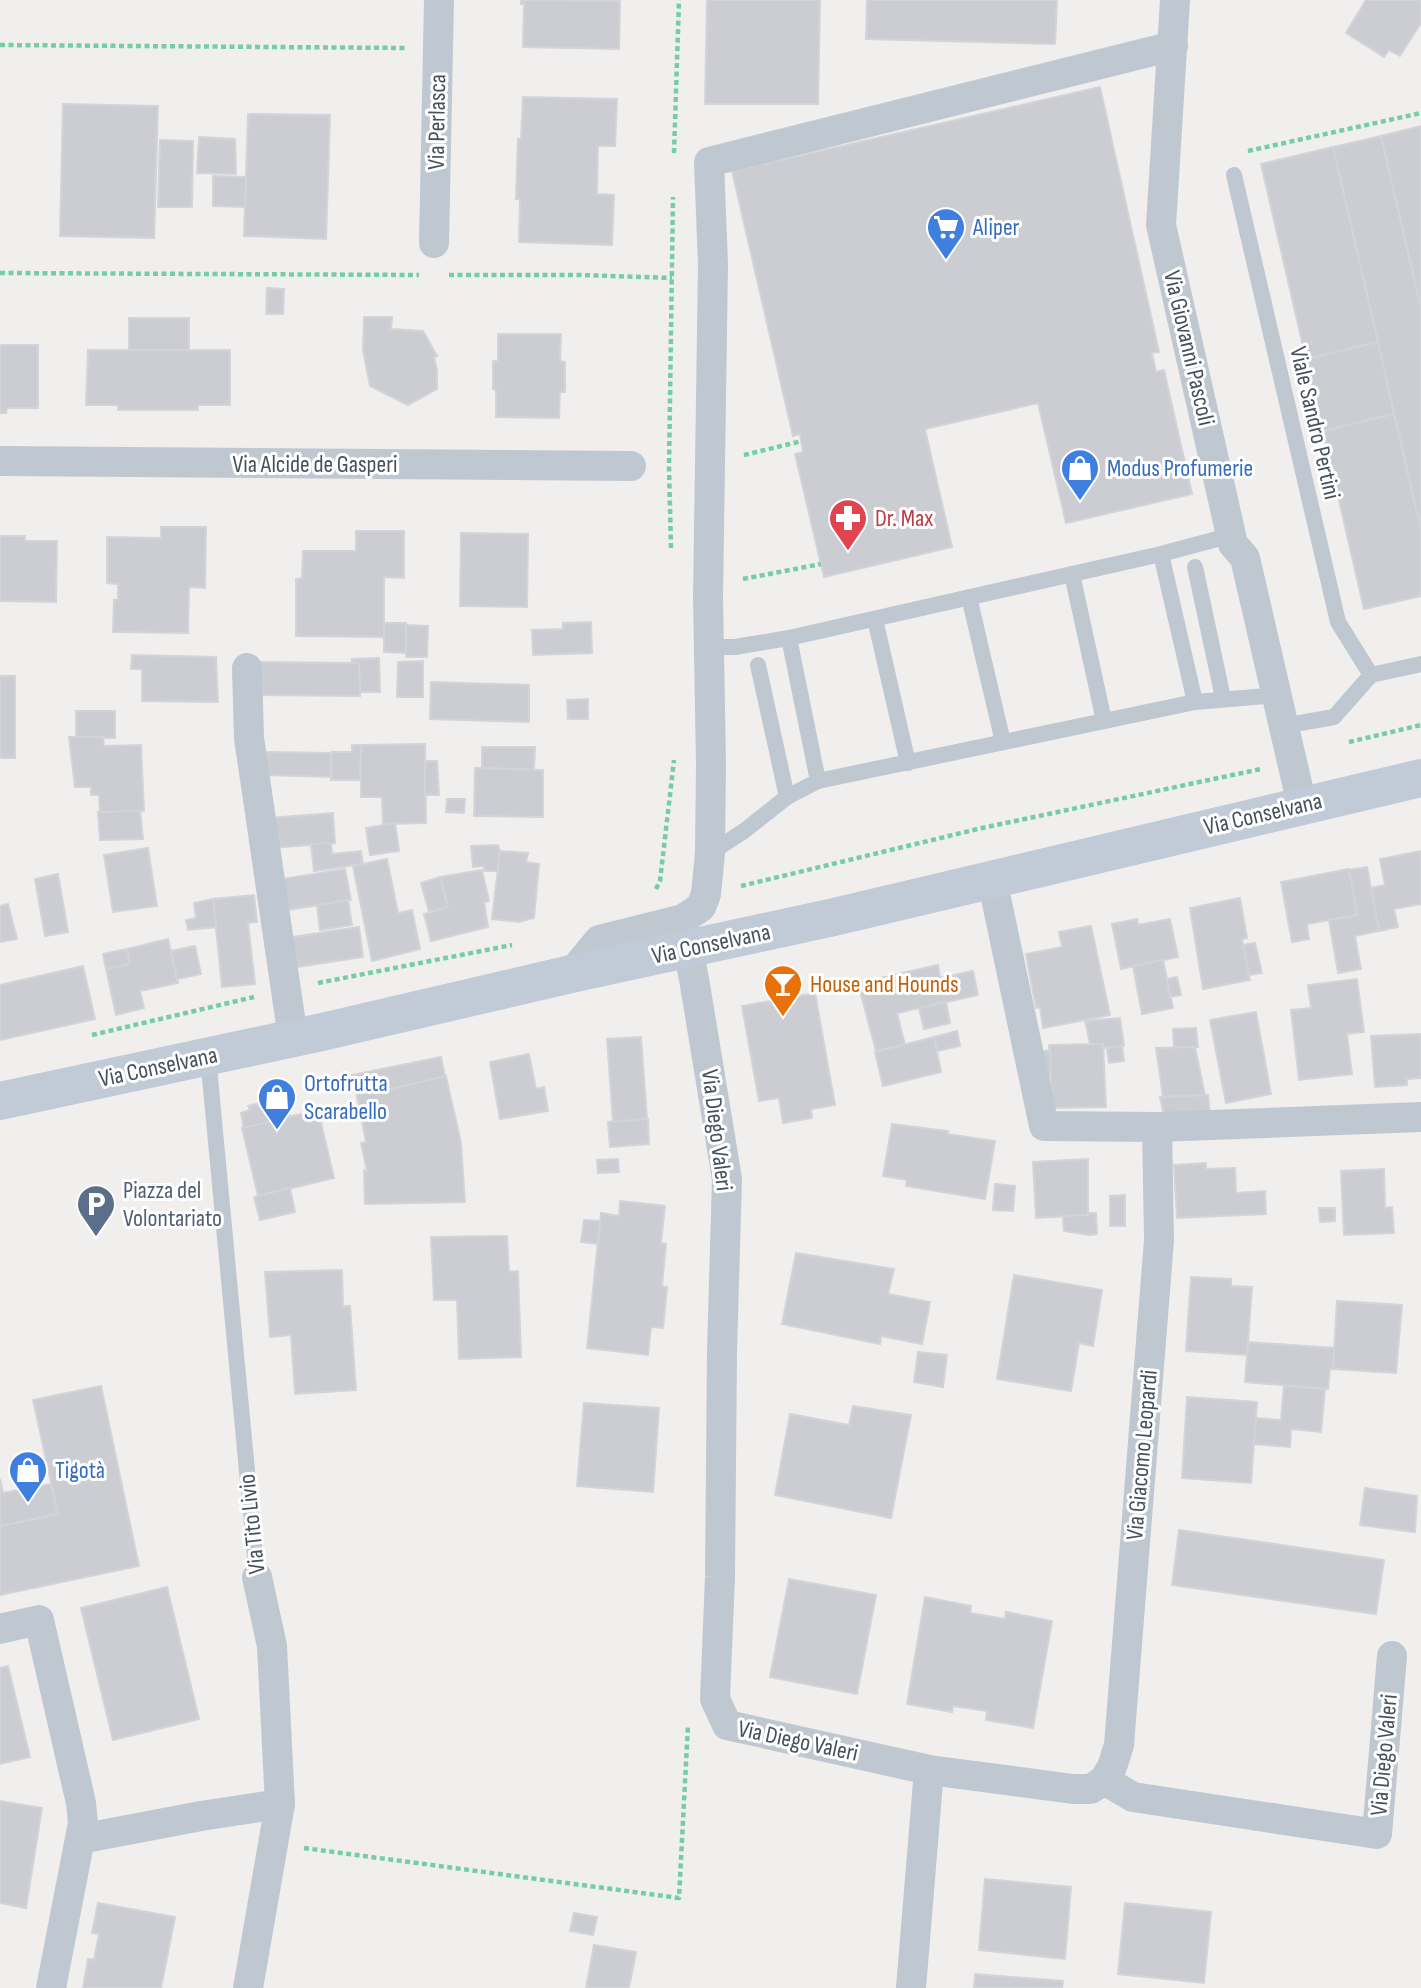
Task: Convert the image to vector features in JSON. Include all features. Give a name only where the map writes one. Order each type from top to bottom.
[{"type":"main road","name":"Via Conselvana","points":[[0,1101],[834,917],[1421,778]]},
{"type":"street","name":"Via Perlasca","points":[[434,243],[439,0]]},
{"type":"street","points":[[571,974],[599,940],[683,919],[701,908],[706,894],[710,853],[708,597],[713,265],[709,162],[1174,46],[1175,0]]},
{"type":"street","name":"Via Giovanni Pascoli","points":[[1174,46],[1161,226],[1233,544],[1245,558],[1264,695],[1283,726],[1302,805]]},
{"type":"street","name":"Via Alcide de Gasperi","points":[[0,461],[631,466]]},
{"type":"street","points":[[247,668],[249,738],[293,1038]]},
{"type":"street","points":[[992,878],[1044,1126],[1157,1127],[1421,1117]]},
{"type":"street","name":"Via Diego Valeri","points":[[688,949],[727,1179],[720,1577],[715,1699],[727,1725],[929,1770],[1073,1789],[1091,1789],[1104,1780],[1133,1797],[1377,1834],[1392,1656]]},
{"type":"street","name":"Via Giacomo Leopardi","points":[[1104,1780],[1112,1766],[1120,1732],[1158,1240],[1157,1127]]},
{"type":"street","name":"Via Tito Livio","points":[[248,1988],[280,1804],[272,1646],[257,1577]]},
{"type":"street","points":[[0,1629],[39,1620],[81,1803],[83,1823],[51,1988]]},
{"type":"street","points":[[911,1988],[929,1770]]},
{"type":"street","points":[[80,1839],[280,1804]]},
{"type":"lane","name":"Viale Sandro Pertini","points":[[1234,174],[1338,622],[1371,675]]},
{"type":"lane","points":[[710,647],[735,647],[789,638],[1161,554],[1232,535]]},
{"type":"lane","points":[[1161,554],[1195,702]]},
{"type":"lane","points":[[1195,567],[1223,698]]},
{"type":"lane","points":[[1072,574],[1104,721]]},
{"type":"lane","points":[[969,597],[1003,743]]},
{"type":"lane","points":[[875,619],[908,763]]},
{"type":"lane","points":[[789,638],[818,781]]},
{"type":"lane","points":[[1283,726],[1334,717],[1371,675],[1421,664]]},
{"type":"lane","points":[[758,665],[787,797]]},
{"type":"lane","points":[[710,853],[744,831],[787,797],[818,781],[1195,702],[1264,695]]},
{"type":"lane","name":"Via Tito Livio","points":[[208,1057],[257,1577]]},
{"type":"path","points":[[674,167],[678,0]]},
{"type":"path","points":[[0,45],[438,49]]},
{"type":"path","points":[[1242,152],[1421,113]]},
{"type":"path","points":[[671,559],[669,468],[673,191]]},
{"type":"path","points":[[0,273],[423,275]]},
{"type":"path","points":[[447,275],[672,278]]},
{"type":"path","points":[[742,455],[802,442]]},
{"type":"path","points":[[732,582],[821,564]]},
{"type":"path","points":[[1348,742],[1421,725]]},
{"type":"path","points":[[654,892],[660,881],[674,759]]},
{"type":"path","points":[[706,894],[982,828],[1264,768]]},
{"type":"path","points":[[313,984],[522,943]]},
{"type":"path","points":[[92,1035],[259,996]]},
{"type":"path","points":[[300,1847],[679,1898],[688,1724]]},
{"type":"building","points":[[521,0],[620,1],[619,49],[523,47],[524,4],[521,4]]},
{"type":"building","points":[[707,0],[820,0],[818,104],[705,104]]},
{"type":"building","points":[[867,0],[1057,0],[1055,44],[866,39]]},
{"type":"building","points":[[1366,0],[1421,0],[1421,23],[1400,56],[1389,50],[1384,57],[1346,33]]},
{"type":"building","name":"Aliper","points":[[1100,87],[1159,352],[1152,353],[1156,372],[1164,370],[1192,494],[1066,523],[1038,403],[925,429],[952,547],[824,577],[795,454],[803,452],[800,434],[793,436],[732,171]]},
{"type":"building","points":[[523,97],[617,99],[615,146],[598,146],[597,194],[614,195],[612,245],[519,242],[520,199],[516,199],[518,139],[521,139]]},
{"type":"building","points":[[63,104],[158,106],[154,238],[60,236]]},
{"type":"building","points":[[248,114],[330,115],[326,239],[244,236]]},
{"type":"building","points":[[1421,126],[1421,309],[1381,136]]},
{"type":"building","points":[[1381,136],[1421,309],[1421,530],[1333,147]]},
{"type":"building","points":[[199,137],[235,139],[236,174],[197,173]]},
{"type":"building","points":[[160,140],[193,141],[192,207],[158,207]]},
{"type":"building","points":[[1333,147],[1378,342],[1306,359],[1261,164]]},
{"type":"building","points":[[213,176],[246,177],[245,207],[213,206]]},
{"type":"building","points":[[267,288],[284,289],[283,314],[266,314]]},
{"type":"building","points":[[364,317],[392,317],[391,329],[423,331],[437,356],[434,357],[437,389],[408,405],[370,386],[363,350]]},
{"type":"building","points":[[129,318],[189,318],[189,350],[129,350]]},
{"type":"building","points":[[498,334],[561,334],[560,361],[565,362],[565,392],[560,392],[559,418],[496,417],[493,361],[498,361]]},
{"type":"building","points":[[1378,342],[1394,414],[1323,431],[1306,359]]},
{"type":"building","points":[[0,345],[38,345],[38,408],[7,408],[6,413],[0,413]]},
{"type":"building","points":[[88,350],[230,350],[230,405],[198,405],[198,410],[118,410],[118,405],[86,405]]},
{"type":"building","points":[[1394,414],[1421,530],[1421,596],[1364,609],[1323,431]]},
{"type":"building","points":[[161,527],[206,527],[205,588],[189,587],[188,633],[113,632],[114,600],[118,600],[118,584],[107,583],[107,537],[161,538]]},
{"type":"building","points":[[356,531],[404,531],[404,578],[384,577],[384,637],[296,636],[296,579],[302,578],[303,551],[356,551]]},
{"type":"building","points":[[461,533],[528,534],[527,607],[460,606]]},
{"type":"building","points":[[0,536],[25,536],[25,541],[57,541],[56,602],[0,601]]},
{"type":"building","points":[[591,622],[592,653],[533,655],[532,630],[563,629],[563,623]]},
{"type":"building","points":[[384,623],[406,623],[406,653],[384,652]]},
{"type":"building","points":[[406,625],[428,626],[427,657],[406,657]]},
{"type":"building","points":[[132,655],[216,657],[218,702],[142,701],[142,669],[131,669]]},
{"type":"building","points":[[379,658],[380,692],[360,692],[359,663],[352,663],[352,659]]},
{"type":"building","points":[[423,661],[423,697],[397,697],[398,662]]},
{"type":"building","points":[[257,662],[359,663],[360,696],[256,695]]},
{"type":"building","points":[[0,676],[15,676],[15,758],[0,758]]},
{"type":"building","points":[[431,682],[529,685],[529,722],[430,719]]},
{"type":"building","points":[[588,699],[588,719],[568,719],[567,700]]},
{"type":"building","points":[[76,711],[115,711],[115,738],[76,737]]},
{"type":"building","points":[[69,737],[103,737],[104,746],[141,745],[144,811],[100,813],[99,795],[91,795],[91,787],[75,787]]},
{"type":"building","points":[[425,744],[426,823],[383,824],[382,797],[361,797],[361,745]]},
{"type":"building","points":[[352,745],[361,745],[360,780],[331,780],[332,752],[352,752]]},
{"type":"building","points":[[482,747],[535,747],[534,770],[482,768]]},
{"type":"building","points":[[267,752],[331,753],[331,777],[266,775]]},
{"type":"building","points":[[425,761],[437,761],[439,795],[425,795]]},
{"type":"building","points":[[475,768],[543,770],[543,817],[474,816]]},
{"type":"building","points":[[447,799],[465,799],[464,813],[446,812]]},
{"type":"building","points":[[140,811],[143,839],[100,840],[98,812]]},
{"type":"building","points":[[333,813],[335,843],[272,848],[269,818]]},
{"type":"building","points":[[395,823],[399,851],[370,855],[366,828]]},
{"type":"building","points":[[331,843],[332,854],[361,851],[363,864],[314,871],[311,844]]},
{"type":"building","points":[[498,845],[498,871],[484,871],[484,866],[473,867],[471,846]]},
{"type":"building","points":[[148,848],[157,906],[113,912],[104,855]]},
{"type":"building","points":[[500,851],[528,853],[526,862],[539,864],[534,918],[519,922],[492,919]]},
{"type":"building","points":[[1421,851],[1421,904],[1394,909],[1398,927],[1379,931],[1371,888],[1385,885],[1380,859]]},
{"type":"building","points":[[387,859],[398,913],[412,910],[420,949],[372,961],[353,866]]},
{"type":"building","points":[[1367,867],[1379,931],[1355,936],[1361,969],[1338,973],[1329,920],[1357,915],[1349,870]]},
{"type":"building","points":[[345,869],[351,900],[281,911],[276,880]]},
{"type":"building","points":[[1349,869],[1357,915],[1307,924],[1309,939],[1292,942],[1281,882]]},
{"type":"building","points":[[482,870],[489,901],[484,902],[488,927],[431,941],[424,914],[448,907],[440,877]]},
{"type":"building","points":[[58,874],[68,932],[45,936],[35,879]]},
{"type":"building","points":[[440,877],[448,907],[429,912],[421,883]]},
{"type":"building","points":[[254,895],[257,922],[248,923],[255,984],[222,987],[213,899]]},
{"type":"building","points":[[1240,898],[1247,938],[1242,939],[1250,980],[1203,989],[1190,908]]},
{"type":"building","points":[[213,899],[216,927],[188,930],[186,920],[196,918],[194,903]]},
{"type":"building","points":[[348,900],[352,925],[320,930],[317,905]]},
{"type":"building","points":[[8,904],[17,939],[0,942],[0,906]]},
{"type":"building","points":[[1137,919],[1138,925],[1170,919],[1178,957],[1121,969],[1112,924]]},
{"type":"building","points":[[1091,926],[1110,1015],[1043,1028],[1040,1007],[1036,1008],[1026,954],[1062,947],[1059,932]]},
{"type":"building","points":[[359,927],[363,957],[290,968],[285,938]]},
{"type":"building","points":[[168,939],[178,983],[140,991],[144,1008],[116,1015],[106,969],[130,964],[127,949]]},
{"type":"building","points":[[1255,943],[1262,973],[1249,975],[1243,945]]},
{"type":"building","points":[[195,946],[201,974],[177,979],[171,951]]},
{"type":"building","points":[[127,949],[130,964],[106,969],[103,954]]},
{"type":"building","points":[[1163,960],[1173,1008],[1142,1014],[1133,966]]},
{"type":"building","points":[[938,965],[940,978],[973,971],[978,995],[897,1013],[905,1045],[876,1051],[858,983]]},
{"type":"building","points":[[83,966],[95,1019],[0,1040],[0,985]]},
{"type":"building","points":[[1177,977],[1181,995],[1170,997],[1167,979]]},
{"type":"building","points":[[1357,979],[1364,1032],[1347,1034],[1352,1074],[1299,1080],[1291,1010],[1311,1008],[1308,985]]},
{"type":"building","points":[[815,993],[835,1105],[811,1109],[812,1118],[783,1123],[779,1098],[759,1101],[742,1006]]},
{"type":"building","points":[[946,1002],[950,1023],[924,1029],[919,1008]]},
{"type":"building","points":[[1256,1012],[1271,1094],[1226,1103],[1210,1020]]},
{"type":"building","points":[[1120,1018],[1124,1046],[1104,1048],[1103,1044],[1090,1044],[1085,1021]]},
{"type":"building","points":[[1196,1028],[1198,1047],[1174,1048],[1173,1029]]},
{"type":"building","points":[[957,1031],[960,1046],[937,1051],[934,1037]]},
{"type":"building","points":[[1421,1034],[1421,1078],[1407,1079],[1407,1085],[1375,1087],[1371,1036]]},
{"type":"building","points":[[641,1037],[647,1119],[613,1122],[607,1039]]},
{"type":"building","points":[[934,1037],[941,1072],[883,1086],[875,1052]]},
{"type":"building","points":[[1103,1044],[1106,1107],[1052,1108],[1049,1045]]},
{"type":"building","points":[[1122,1046],[1124,1061],[1109,1063],[1107,1048]]},
{"type":"building","points":[[1195,1047],[1205,1095],[1163,1097],[1156,1048]]},
{"type":"building","points":[[1050,1050],[1051,1077],[1038,1078],[1034,1053]]},
{"type":"building","points":[[529,1054],[536,1089],[544,1087],[548,1111],[500,1119],[490,1062]]},
{"type":"building","points":[[441,1057],[445,1077],[387,1090],[387,1085],[353,1092],[352,1075]]},
{"type":"building","points":[[446,1076],[461,1143],[465,1202],[365,1204],[364,1170],[367,1171],[361,1143],[366,1142],[356,1091],[387,1085],[387,1090]]},
{"type":"building","points":[[1208,1095],[1210,1113],[1164,1115],[1160,1097]]},
{"type":"building","points":[[285,1097],[290,1117],[244,1128],[241,1113],[250,1110],[248,1106]]},
{"type":"building","points":[[318,1110],[334,1178],[258,1196],[242,1128]]},
{"type":"building","points":[[648,1119],[649,1144],[610,1147],[608,1122]]},
{"type":"building","points":[[892,1124],[948,1131],[947,1134],[995,1141],[985,1199],[906,1186],[907,1180],[883,1176]]},
{"type":"building","points":[[618,1159],[619,1172],[598,1173],[597,1160]]},
{"type":"building","points":[[1088,1159],[1088,1215],[1036,1218],[1033,1162]]},
{"type":"building","points":[[1206,1163],[1206,1169],[1235,1168],[1236,1193],[1265,1191],[1266,1214],[1177,1218],[1174,1165]]},
{"type":"building","points":[[1384,1169],[1385,1208],[1392,1207],[1394,1233],[1344,1235],[1341,1171]]},
{"type":"building","points":[[995,1184],[1015,1186],[1013,1211],[993,1210]]},
{"type":"building","points":[[290,1188],[295,1212],[260,1220],[254,1197]]},
{"type":"building","points":[[1125,1195],[1125,1226],[1110,1226],[1110,1196]]},
{"type":"building","points":[[620,1201],[665,1206],[661,1243],[666,1244],[662,1286],[667,1287],[663,1328],[651,1327],[648,1355],[587,1348],[601,1213],[619,1216]]},
{"type":"building","points":[[1319,1208],[1335,1208],[1335,1221],[1320,1222]]},
{"type":"building","points":[[1096,1213],[1097,1234],[1064,1231],[1063,1216]]},
{"type":"building","points":[[584,1220],[600,1221],[598,1244],[581,1242]]},
{"type":"building","points":[[507,1236],[509,1272],[518,1271],[521,1357],[459,1359],[457,1300],[434,1300],[431,1237]]},
{"type":"building","points":[[796,1253],[894,1269],[888,1294],[930,1302],[922,1344],[881,1336],[880,1344],[782,1324]]},
{"type":"building","points":[[342,1270],[343,1306],[350,1306],[356,1390],[295,1394],[291,1335],[270,1337],[265,1272]]},
{"type":"building","points":[[1014,1275],[1102,1290],[1093,1346],[1079,1343],[1071,1391],[997,1379]]},
{"type":"building","points":[[1191,1277],[1231,1279],[1231,1286],[1252,1287],[1247,1355],[1186,1351]]},
{"type":"building","points":[[1337,1301],[1402,1305],[1396,1373],[1333,1369]]},
{"type":"building","points":[[1248,1342],[1334,1348],[1328,1389],[1245,1382]]},
{"type":"building","points":[[918,1352],[947,1355],[943,1387],[914,1382]]},
{"type":"building","points":[[101,1386],[139,1566],[0,1595],[0,1526],[58,1514],[33,1400]]},
{"type":"building","points":[[1284,1386],[1325,1389],[1321,1432],[1291,1429],[1290,1447],[1253,1444],[1255,1418],[1281,1420]]},
{"type":"building","points":[[1187,1397],[1257,1402],[1251,1483],[1182,1478]]},
{"type":"building","points":[[584,1403],[659,1408],[653,1492],[577,1486]]},
{"type":"building","points":[[853,1406],[911,1415],[891,1518],[775,1495],[790,1414],[849,1425]]},
{"type":"building","name":"Tigotà","points":[[0,1479],[3,1493],[51,1484],[58,1514],[0,1526]]},
{"type":"building","points":[[1365,1488],[1417,1496],[1415,1532],[1360,1525]]},
{"type":"building","points":[[1179,1530],[1384,1560],[1376,1614],[1172,1585]]},
{"type":"building","points":[[789,1579],[876,1595],[857,1694],[770,1677]]},
{"type":"building","points":[[167,1587],[199,1719],[113,1740],[81,1608]]},
{"type":"building","points":[[925,1597],[971,1606],[970,1613],[1005,1619],[1006,1612],[1052,1621],[1033,1728],[986,1720],[987,1711],[953,1706],[952,1712],[907,1704]]},
{"type":"building","points":[[8,1666],[30,1757],[0,1764],[0,1668]]},
{"type":"building","points":[[0,1801],[42,1808],[26,1908],[0,1903]]},
{"type":"building","points":[[985,1879],[1071,1887],[1065,1959],[979,1950]]},
{"type":"building","points":[[98,1903],[175,1917],[161,1988],[83,1988],[88,1959],[94,1960],[99,1934],[92,1933]]},
{"type":"building","points":[[1125,1903],[1211,1912],[1204,1983],[1118,1974]]},
{"type":"building","points":[[574,1913],[597,1917],[593,1935],[570,1931]]},
{"type":"building","points":[[594,1945],[636,1952],[629,1988],[586,1988]]},
{"type":"building","points":[[975,1974],[1063,1981],[1062,1988],[974,1988]]},
{"type":"place","name":"Aliper","points":[[946,261]]},
{"type":"place","name":"Modus Profumerie","points":[[1080,502]]},
{"type":"place","name":"Dr. Max","points":[[848,552]]},
{"type":"place","name":"House and Hounds","points":[[783,1018]]},
{"type":"place","name":"Ortofrutta Scarabello","points":[[277,1131]]},
{"type":"place","name":"Piazza del Volontariato","points":[[96,1238]]},
{"type":"place","name":"Tigotà","points":[[28,1504]]}]
